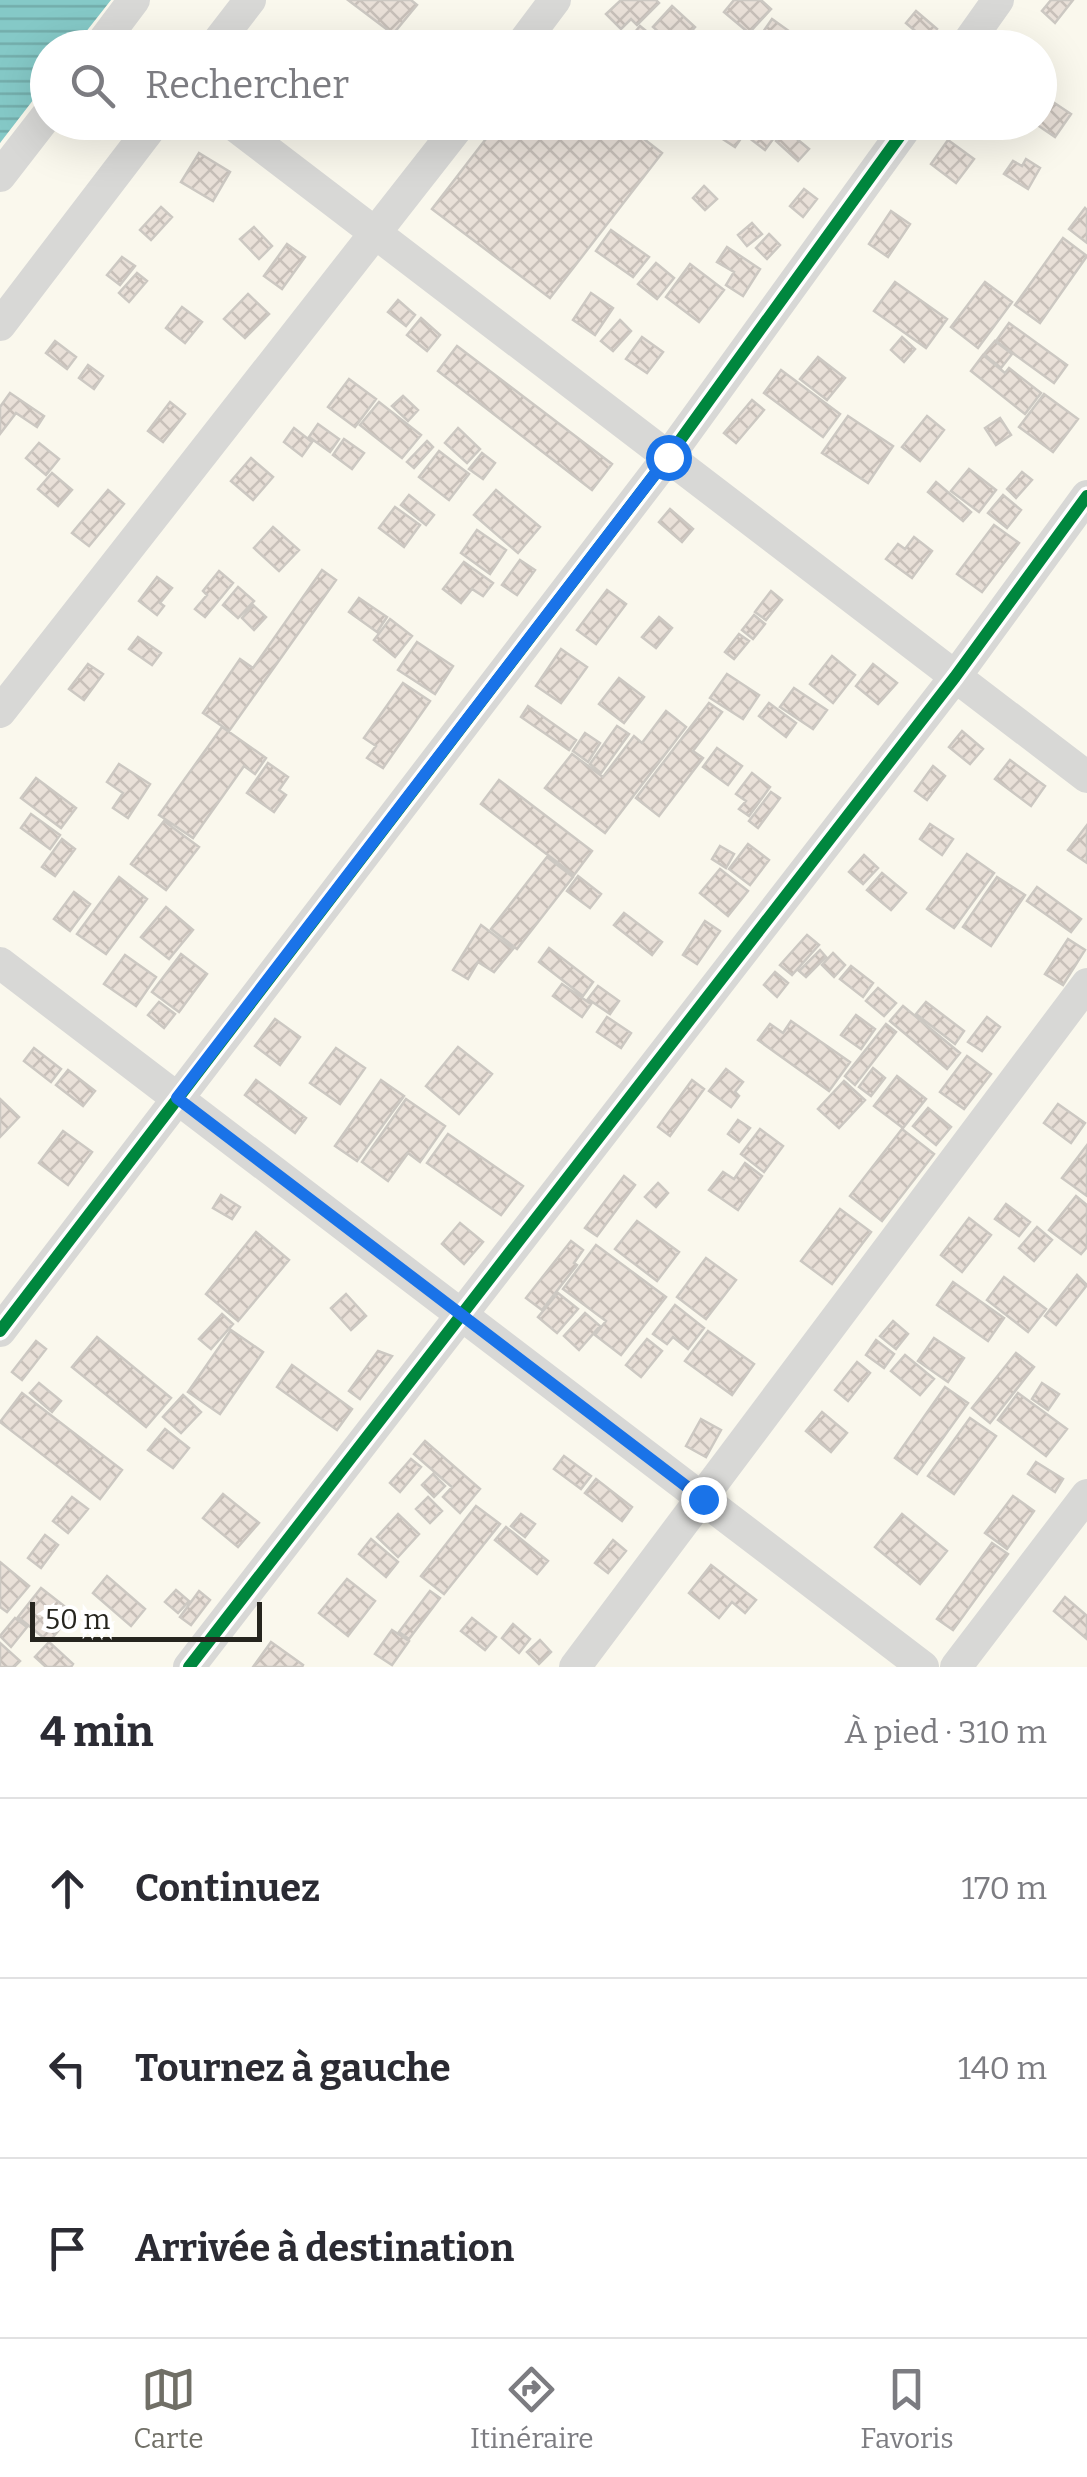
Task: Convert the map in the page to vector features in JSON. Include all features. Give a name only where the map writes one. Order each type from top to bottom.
[{"type":"street","points":[[112,30],[134,0]]},
{"type":"street","points":[[227,30],[250,0]]},
{"type":"street","points":[[532,30],[555,0]]},
{"type":"street","points":[[977,30],[998,0]]},
{"type":"street","points":[[0,176],[30,137]]},
{"type":"street","points":[[0,325],[142,140]]},
{"type":"street","points":[[254,140],[1087,778]]},
{"type":"street","points":[[0,712],[448,140]]},
{"type":"street","points":[[0,1331],[668,457],[897,140]]},
{"type":"street","points":[[188,1667],[956,677],[1087,496]]},
{"type":"street","points":[[0,963],[923,1667]]},
{"type":"street","points":[[575,1667],[1087,984]]},
{"type":"street","points":[[956,1667],[1087,1495]]},
{"type":"water","points":[[0,0],[111,0],[87,30],[30,30],[30,104],[0,143]]},
{"type":"building","points":[[348,0],[411,0],[417,5],[396,30],[388,30]]},
{"type":"building","points":[[621,0],[659,3],[637,25],[631,19],[621,29],[606,14]]},
{"type":"building","points":[[734,0],[761,0],[771,9],[752,30],[745,30],[724,12]]},
{"type":"building","points":[[1051,0],[1073,0],[1055,23],[1042,11]]},
{"type":"building","points":[[672,6],[695,27],[656,30],[653,27]]},
{"type":"building","points":[[916,11],[937,29],[914,30],[906,23]]},
{"type":"building","points":[[772,19],[787,30],[764,30]]},
{"type":"building","points":[[1057,105],[1071,114],[1057,134]]},
{"type":"building","points":[[485,140],[645,140],[662,153],[550,298],[432,209]]},
{"type":"building","points":[[752,140],[772,140],[765,150]]},
{"type":"building","points":[[798,140],[809,149],[798,161],[776,141]]},
{"type":"building","points":[[948,140],[974,159],[956,183],[931,164]]},
{"type":"building","points":[[199,153],[230,172],[213,201],[181,182]]},
{"type":"building","points":[[1026,159],[1040,168],[1028,189],[1004,174],[1013,161],[1022,166]]},
{"type":"building","points":[[704,186],[717,199],[705,210],[693,198]]},
{"type":"building","points":[[804,189],[817,199],[803,217],[790,206]]},
{"type":"building","points":[[161,207],[172,217],[151,240],[140,230]]},
{"type":"building","points":[[1087,210],[1087,243],[1069,229]]},
{"type":"building","points":[[891,211],[910,224],[888,257],[869,244]]},
{"type":"building","points":[[752,223],[762,234],[747,246],[738,235]]},
{"type":"building","points":[[254,227],[272,246],[259,259],[240,239]]},
{"type":"building","points":[[611,230],[649,257],[633,277],[596,251]]},
{"type":"building","points":[[769,234],[780,245],[767,259],[756,248]]},
{"type":"building","points":[[1063,238],[1087,256],[1040,323],[1015,305]]},
{"type":"building","points":[[287,244],[305,257],[282,289],[264,276]]},
{"type":"building","points":[[727,247],[760,269],[743,296],[726,285],[734,272],[717,262]]},
{"type":"building","points":[[122,257],[135,266],[120,285],[107,275]]},
{"type":"building","points":[[656,263],[674,278],[657,299],[638,284]]},
{"type":"building","points":[[690,264],[724,290],[699,322],[666,297]]},
{"type":"building","points":[[137,273],[147,281],[129,302],[119,293]]},
{"type":"building","points":[[895,282],[947,319],[926,348],[874,311]]},
{"type":"building","points":[[985,282],[1012,302],[978,348],[951,327]]},
{"type":"building","points":[[591,293],[613,308],[595,335],[573,320]]},
{"type":"building","points":[[248,294],[269,314],[245,338],[224,319]]},
{"type":"building","points":[[398,300],[415,315],[406,326],[388,312]]},
{"type":"building","points":[[182,307],[202,322],[185,343],[166,328]]},
{"type":"building","points":[[421,318],[440,335],[427,351],[407,335]]},
{"type":"building","points":[[620,320],[631,331],[613,351],[601,341]]},
{"type":"building","points":[[1009,323],[1067,365],[1054,383],[996,341]]},
{"type":"building","points":[[642,337],[663,352],[647,373],[626,359]]},
{"type":"building","points":[[902,337],[915,349],[904,362],[891,350]]},
{"type":"building","points":[[55,341],[76,357],[67,369],[46,353]]},
{"type":"building","points":[[995,341],[1012,354],[1001,368],[984,354]]},
{"type":"building","points":[[457,346],[612,464],[592,490],[438,371]]},
{"type":"building","points":[[983,355],[1005,373],[1009,368],[1041,393],[1025,414],[971,371]]},
{"type":"building","points":[[818,357],[845,378],[827,400],[800,379]]},
{"type":"building","points":[[88,365],[103,376],[94,389],[79,378]]},
{"type":"building","points":[[781,370],[840,414],[823,437],[764,393]]},
{"type":"building","points":[[349,379],[376,399],[355,427],[328,407]]},
{"type":"building","points":[[10,393],[44,416],[37,427],[16,413],[0,434],[0,407]]},
{"type":"building","points":[[1044,394],[1078,419],[1053,452],[1019,427]]},
{"type":"building","points":[[403,396],[418,410],[408,421],[392,406]]},
{"type":"building","points":[[752,400],[764,410],[736,443],[724,433]]},
{"type":"building","points":[[170,402],[185,414],[163,442],[148,431]]},
{"type":"building","points":[[379,402],[421,435],[402,458],[360,425]]},
{"type":"building","points":[[848,416],[893,446],[868,483],[822,453]]},
{"type":"building","points":[[927,416],[944,430],[920,461],[902,447]]},
{"type":"building","points":[[1000,418],[1011,435],[996,445],[985,428]]},
{"type":"building","points":[[318,424],[339,439],[330,452],[309,437]]},
{"type":"building","points":[[294,428],[312,442],[302,456],[284,442]]},
{"type":"building","points":[[458,428],[480,449],[467,463],[445,443]]},
{"type":"building","points":[[344,439],[364,453],[352,469],[333,455]]},
{"type":"building","points":[[427,441],[433,447],[414,468],[407,462]]},
{"type":"building","points":[[39,443],[59,459],[46,475],[26,458]]},
{"type":"building","points":[[439,451],[469,474],[449,500],[419,477]]},
{"type":"building","points":[[482,453],[495,463],[483,479],[469,469]]},
{"type":"building","points":[[251,458],[273,477],[253,500],[231,481]]},
{"type":"building","points":[[969,469],[996,490],[979,512],[951,491]]},
{"type":"building","points":[[1022,472],[1032,480],[1016,498],[1007,489]]},
{"type":"building","points":[[52,473],[72,490],[58,506],[38,489]]},
{"type":"building","points":[[936,482],[971,512],[963,521],[928,492]]},
{"type":"building","points":[[108,490],[124,504],[89,546],[72,533]]},
{"type":"building","points":[[496,490],[540,527],[518,553],[474,515]]},
{"type":"building","points":[[409,495],[434,515],[426,525],[401,505]]},
{"type":"building","points":[[1003,495],[1021,510],[1007,528],[988,513]]},
{"type":"building","points":[[395,507],[420,525],[404,547],[379,528]]},
{"type":"building","points":[[670,509],[693,529],[682,542],[659,522]]},
{"type":"building","points":[[994,525],[1019,543],[982,592],[957,574]]},
{"type":"building","points":[[273,527],[299,550],[279,571],[254,548]]},
{"type":"building","points":[[477,530],[506,550],[490,574],[461,553]]},
{"type":"building","points":[[914,537],[932,551],[912,578],[886,559],[898,544],[905,549]]},
{"type":"building","points":[[520,560],[535,570],[517,595],[502,585]]},
{"type":"building","points":[[464,562],[493,583],[483,596],[472,589],[461,603],[443,589]]},
{"type":"building","points":[[322,570],[336,580],[229,731],[203,713],[240,659],[253,668]]},
{"type":"building","points":[[219,571],[233,583],[205,617],[195,609]]},
{"type":"building","points":[[157,577],[172,588],[160,603],[164,606],[157,615],[139,601]]},
{"type":"building","points":[[238,587],[254,601],[238,618],[223,605]]},
{"type":"building","points":[[607,590],[626,604],[596,644],[577,630]]},
{"type":"building","points":[[771,591],[782,600],[766,620],[755,612]]},
{"type":"building","points":[[359,598],[387,617],[377,632],[349,612]]},
{"type":"building","points":[[253,605],[266,617],[254,630],[242,618]]},
{"type":"building","points":[[754,615],[765,624],[753,639],[742,630]]},
{"type":"building","points":[[659,617],[672,628],[656,648],[642,637]]},
{"type":"building","points":[[390,619],[412,636],[395,657],[374,640]]},
{"type":"building","points":[[739,634],[749,641],[734,659],[725,652]]},
{"type":"building","points":[[138,637],[161,653],[152,665],[129,649]]},
{"type":"building","points":[[417,642],[453,666],[435,694],[398,670]]},
{"type":"building","points":[[561,649],[587,667],[561,703],[536,686]]},
{"type":"building","points":[[832,656],[855,675],[833,703],[810,684]]},
{"type":"building","points":[[88,664],[103,674],[84,700],[69,689]]},
{"type":"building","points":[[873,664],[897,683],[878,704],[856,686]]},
{"type":"building","points":[[727,674],[759,695],[743,719],[710,698]]},
{"type":"building","points":[[619,678],[644,697],[624,723],[599,704]]},
{"type":"building","points":[[403,683],[430,701],[383,768],[367,758],[376,746],[364,738]]},
{"type":"building","points":[[794,688],[827,710],[813,729],[780,707]]},
{"type":"building","points":[[709,703],[722,712],[693,751],[703,758],[659,816],[636,798]]},
{"type":"building","points":[[769,703],[796,723],[786,737],[759,716]]},
{"type":"building","points":[[528,706],[576,740],[569,750],[521,717]]},
{"type":"building","points":[[666,711],[686,727],[605,833],[545,788],[572,754],[603,777],[634,736],[642,743]]},
{"type":"building","points":[[617,726],[629,734],[601,773],[590,764]]},
{"type":"building","points":[[222,727],[266,758],[255,774],[244,766],[193,838],[159,815]]},
{"type":"building","points":[[962,731],[983,749],[970,764],[949,747]]},
{"type":"building","points":[[585,733],[600,743],[588,762],[573,751]]},
{"type":"building","points":[[717,748],[742,766],[728,785],[703,767]]},
{"type":"building","points":[[1010,760],[1045,786],[1031,806],[995,779]]},
{"type":"building","points":[[268,763],[288,777],[279,790],[286,795],[274,812],[247,793]]},
{"type":"building","points":[[119,764],[150,784],[128,818],[113,808],[123,793],[107,782]]},
{"type":"building","points":[[933,766],[945,776],[927,800],[915,791]]},
{"type":"building","points":[[752,773],[770,787],[749,816],[739,809],[746,801],[736,794]]},
{"type":"building","points":[[36,778],[76,808],[61,828],[21,798]]},
{"type":"building","points":[[499,780],[592,851],[574,875],[481,804]]},
{"type":"building","points":[[771,792],[780,798],[758,828],[749,821]]},
{"type":"building","points":[[31,814],[60,835],[50,849],[21,828]]},
{"type":"building","points":[[164,821],[199,847],[166,890],[131,864]]},
{"type":"building","points":[[930,824],[953,839],[942,855],[920,839]]},
{"type":"building","points":[[1087,825],[1087,863],[1068,850]]},
{"type":"building","points":[[62,839],[75,849],[55,876],[42,867]]},
{"type":"building","points":[[748,844],[769,860],[750,885],[729,869]]},
{"type":"building","points":[[720,846],[734,854],[726,868],[712,859]]},
{"type":"building","points":[[967,854],[994,873],[954,928],[927,909]]},
{"type":"building","points":[[864,855],[878,868],[863,884],[849,872]]},
{"type":"building","points":[[547,857],[573,877],[517,949],[491,929]]},
{"type":"building","points":[[720,869],[748,891],[728,916],[700,893]]},
{"type":"building","points":[[882,873],[906,893],[891,910],[867,890]]},
{"type":"building","points":[[578,876],[601,894],[590,908],[567,891]]},
{"type":"building","points":[[119,877],[147,899],[106,954],[77,934]]},
{"type":"building","points":[[997,877],[1025,895],[991,946],[963,927]]},
{"type":"building","points":[[1037,887],[1081,919],[1071,932],[1027,901]]},
{"type":"building","points":[[74,892],[90,904],[70,931],[54,919]]},
{"type":"building","points":[[166,907],[193,930],[169,959],[141,937]]},
{"type":"building","points":[[624,913],[662,942],[652,955],[614,925]]},
{"type":"building","points":[[705,921],[720,931],[697,964],[683,955]]},
{"type":"building","points":[[481,925],[513,949],[494,972],[478,962],[468,979],[453,970]]},
{"type":"building","points":[[807,935],[819,945],[792,975],[780,965]]},
{"type":"building","points":[[1068,939],[1085,950],[1063,985],[1045,974]]},
{"type":"building","points":[[549,948],[593,982],[583,996],[539,962]]},
{"type":"building","points":[[820,950],[826,957],[806,977],[799,971]]},
{"type":"building","points":[[833,953],[845,965],[834,977],[822,965]]},
{"type":"building","points":[[181,954],[207,974],[179,1012],[152,992]]},
{"type":"building","points":[[125,955],[156,977],[136,1006],[104,984]]},
{"type":"building","points":[[851,966],[873,983],[863,997],[840,979]]},
{"type":"building","points":[[775,972],[788,983],[777,997],[764,985]]},
{"type":"building","points":[[562,984],[591,1004],[582,1017],[553,996]]},
{"type":"building","points":[[598,986],[619,1001],[610,1014],[588,999]]},
{"type":"building","points":[[878,988],[896,1003],[884,1016],[866,1001]]},
{"type":"building","points":[[159,1002],[175,1014],[164,1028],[148,1015]]},
{"type":"building","points":[[926,1002],[964,1031],[955,1044],[916,1014]]},
{"type":"building","points":[[903,1006],[960,1053],[947,1069],[890,1021]]},
{"type":"building","points":[[856,1015],[875,1029],[861,1049],[841,1035]]},
{"type":"building","points":[[607,1017],[631,1033],[621,1048],[597,1032]]},
{"type":"building","points":[[987,1017],[1000,1027],[982,1051],[968,1042]]},
{"type":"building","points":[[275,1019],[300,1037],[280,1065],[255,1046]]},
{"type":"building","points":[[791,1021],[850,1062],[829,1091],[758,1040],[770,1024],[783,1033]]},
{"type":"building","points":[[886,1024],[896,1032],[855,1085],[845,1076]]},
{"type":"building","points":[[458,1047],[492,1074],[459,1114],[426,1086]]},
{"type":"building","points":[[34,1048],[61,1069],[51,1082],[24,1061]]},
{"type":"building","points":[[336,1048],[365,1068],[340,1104],[310,1083]]},
{"type":"building","points":[[967,1056],[991,1074],[964,1109],[940,1092]]},
{"type":"building","points":[[873,1068],[885,1078],[871,1096],[859,1087]]},
{"type":"building","points":[[726,1069],[743,1082],[731,1107],[709,1091]]},
{"type":"building","points":[[68,1070],[95,1091],[83,1106],[56,1085]]},
{"type":"building","points":[[897,1076],[926,1099],[903,1128],[874,1106]]},
{"type":"building","points":[[256,1080],[306,1118],[295,1133],[245,1095]]},
{"type":"building","points":[[381,1080],[404,1096],[357,1161],[335,1146]]},
{"type":"building","points":[[692,1080],[704,1089],[670,1136],[658,1127]]},
{"type":"building","points":[[844,1081],[865,1100],[839,1128],[818,1109]]},
{"type":"building","points":[[0,1099],[19,1117],[0,1137]]},
{"type":"building","points":[[406,1099],[445,1126],[420,1162],[408,1153],[388,1181],[362,1162]]},
{"type":"building","points":[[1058,1104],[1085,1123],[1071,1143],[1044,1123]]},
{"type":"building","points":[[928,1108],[951,1127],[936,1145],[913,1126]]},
{"type":"building","points":[[738,1120],[750,1128],[739,1142],[728,1134]]},
{"type":"building","points":[[760,1129],[783,1146],[764,1172],[741,1154]]},
{"type":"building","points":[[902,1129],[934,1154],[882,1221],[850,1196]]},
{"type":"building","points":[[63,1131],[92,1152],[68,1185],[39,1163]]},
{"type":"building","points":[[448,1134],[523,1186],[501,1215],[427,1163]]},
{"type":"building","points":[[1087,1145],[1087,1196],[1062,1178]]},
{"type":"building","points":[[745,1163],[762,1176],[738,1210],[709,1190],[723,1172],[734,1179]]},
{"type":"building","points":[[624,1176],[635,1185],[597,1236],[585,1228]]},
{"type":"building","points":[[658,1183],[668,1193],[656,1207],[645,1197]]},
{"type":"building","points":[[221,1195],[240,1207],[232,1219],[213,1208]]},
{"type":"building","points":[[1076,1196],[1087,1205],[1087,1247],[1081,1254],[1049,1230]]},
{"type":"building","points":[[1006,1204],[1030,1222],[1019,1236],[995,1219]]},
{"type":"building","points":[[840,1209],[871,1232],[832,1284],[801,1261]]},
{"type":"building","points":[[969,1218],[991,1235],[962,1272],[941,1255]]},
{"type":"building","points":[[637,1221],[679,1252],[657,1281],[615,1249]]},
{"type":"building","points":[[460,1223],[483,1242],[464,1264],[442,1244]]},
{"type":"building","points":[[1037,1227],[1052,1240],[1034,1261],[1019,1248]]},
{"type":"building","points":[[256,1232],[289,1260],[238,1321],[206,1294]]},
{"type":"building","points":[[571,1241],[583,1250],[574,1263],[577,1265],[542,1310],[526,1298]]},
{"type":"building","points":[[596,1245],[666,1297],[621,1355],[595,1335],[606,1321],[563,1289]]},
{"type":"building","points":[[706,1258],[736,1280],[706,1319],[677,1297]]},
{"type":"building","points":[[1077,1275],[1087,1285],[1056,1325],[1045,1316]]},
{"type":"building","points":[[1004,1277],[1046,1309],[1028,1332],[987,1300]]},
{"type":"building","points":[[953,1282],[1004,1318],[988,1341],[937,1305]]},
{"type":"building","points":[[558,1293],[578,1309],[557,1333],[538,1317]]},
{"type":"building","points":[[346,1294],[366,1316],[351,1330],[331,1308]]},
{"type":"building","points":[[675,1305],[704,1328],[688,1349],[673,1337],[667,1344],[653,1334]]},
{"type":"building","points":[[585,1313],[600,1326],[579,1350],[564,1336]]},
{"type":"building","points":[[222,1314],[233,1324],[211,1349],[199,1339]]},
{"type":"building","points":[[893,1321],[908,1334],[896,1349],[880,1336]]},
{"type":"building","points":[[231,1330],[263,1352],[220,1414],[188,1392]]},
{"type":"building","points":[[708,1331],[754,1364],[732,1395],[685,1361]]},
{"type":"building","points":[[97,1337],[171,1398],[146,1427],[72,1367]]},
{"type":"building","points":[[934,1338],[964,1358],[948,1382],[918,1361]]},
{"type":"building","points":[[647,1339],[662,1351],[641,1377],[626,1365]]},
{"type":"building","points":[[876,1340],[894,1354],[884,1368],[866,1355]]},
{"type":"building","points":[[36,1341],[46,1349],[22,1380],[12,1372]]},
{"type":"building","points":[[378,1351],[392,1356],[360,1399],[349,1391]]},
{"type":"building","points":[[1016,1353],[1034,1367],[990,1423],[972,1408]]},
{"type":"building","points":[[905,1355],[934,1379],[920,1395],[891,1371]]},
{"type":"building","points":[[857,1362],[870,1373],[848,1401],[835,1390]]},
{"type":"building","points":[[292,1365],[352,1409],[337,1430],[277,1387]]},
{"type":"building","points":[[39,1383],[61,1401],[52,1412],[30,1393]]},
{"type":"building","points":[[1042,1383],[1059,1394],[1048,1410],[1032,1399]]},
{"type":"building","points":[[945,1387],[968,1403],[917,1474],[895,1458]]},
{"type":"building","points":[[22,1393],[122,1470],[100,1499],[0,1422]]},
{"type":"building","points":[[1018,1393],[1067,1429],[1046,1456],[998,1420]]},
{"type":"building","points":[[183,1395],[201,1412],[181,1433],[163,1417]]},
{"type":"building","points":[[822,1412],[847,1433],[831,1452],[806,1431]]},
{"type":"building","points":[[970,1418],[996,1436],[954,1494],[928,1476]]},
{"type":"building","points":[[701,1419],[721,1430],[706,1457],[686,1446]]},
{"type":"building","points":[[165,1429],[189,1448],[173,1468],[148,1450]]},
{"type":"building","points":[[425,1441],[480,1489],[460,1513],[443,1497],[452,1487],[414,1454]]},
{"type":"building","points":[[564,1456],[591,1476],[581,1489],[554,1469]]},
{"type":"building","points":[[411,1459],[421,1467],[400,1492],[390,1483]]},
{"type":"building","points":[[1036,1462],[1063,1479],[1055,1492],[1028,1474]]},
{"type":"building","points":[[433,1474],[445,1486],[434,1497],[422,1485]]},
{"type":"building","points":[[596,1479],[632,1507],[622,1521],[585,1493]]},
{"type":"building","points":[[223,1494],[259,1523],[238,1547],[203,1518]]},
{"type":"building","points":[[1013,1496],[1034,1511],[1007,1549],[985,1533]]},
{"type":"building","points":[[72,1497],[88,1509],[68,1533],[53,1521]]},
{"type":"building","points":[[428,1497],[442,1511],[430,1523],[416,1509]]},
{"type":"building","points":[[476,1506],[500,1524],[444,1594],[421,1576]]},
{"type":"building","points":[[398,1514],[419,1534],[398,1557],[377,1537]]},
{"type":"building","points":[[521,1514],[535,1524],[525,1537],[511,1526]]},
{"type":"building","points":[[902,1514],[947,1551],[920,1584],[875,1547]]},
{"type":"building","points":[[506,1527],[548,1561],[537,1574],[495,1540]]},
{"type":"building","points":[[45,1535],[58,1545],[41,1568],[28,1558]]},
{"type":"building","points":[[371,1539],[398,1562],[386,1577],[359,1554]]},
{"type":"building","points":[[613,1540],[626,1551],[608,1573],[595,1563]]},
{"type":"building","points":[[992,1543],[1008,1554],[953,1630],[937,1619]]},
{"type":"building","points":[[0,1562],[29,1586],[7,1612],[0,1607]]},
{"type":"building","points":[[711,1565],[756,1600],[745,1613],[732,1602],[719,1618],[689,1593]]},
{"type":"building","points":[[107,1576],[145,1609],[131,1626],[93,1593]]},
{"type":"building","points":[[347,1579],[375,1601],[348,1636],[319,1613]]},
{"type":"building","points":[[41,1588],[73,1613],[49,1642],[18,1617]]},
{"type":"building","points":[[176,1590],[189,1601],[178,1613],[165,1602]]},
{"type":"building","points":[[199,1591],[210,1600],[191,1625],[180,1617]]},
{"type":"building","points":[[430,1591],[440,1598],[409,1639],[399,1632]]},
{"type":"building","points":[[1065,1597],[1087,1616],[1087,1639],[1054,1611]]},
{"type":"building","points":[[15,1618],[27,1627],[11,1647],[0,1636]]},
{"type":"building","points":[[472,1618],[496,1637],[485,1650],[461,1631]]},
{"type":"building","points":[[513,1624],[530,1639],[519,1653],[502,1638]]},
{"type":"building","points":[[392,1630],[409,1641],[392,1665],[375,1654]]},
{"type":"building","points":[[540,1640],[551,1652],[539,1664],[527,1652]]},
{"type":"building","points":[[49,1642],[73,1664],[71,1667],[46,1667],[35,1657]]},
{"type":"building","points":[[271,1642],[303,1665],[302,1667],[253,1667]]},
{"type":"building","points":[[0,1643],[20,1661],[14,1667],[0,1667]]},
{"type":"cycle path","points":[[0,1331],[668,457],[897,140]]},
{"type":"cycle path","points":[[189,1667],[955,677],[1087,496]]},
{"type":"route","points":[[668,457],[177,1098],[703,1499]]}]
